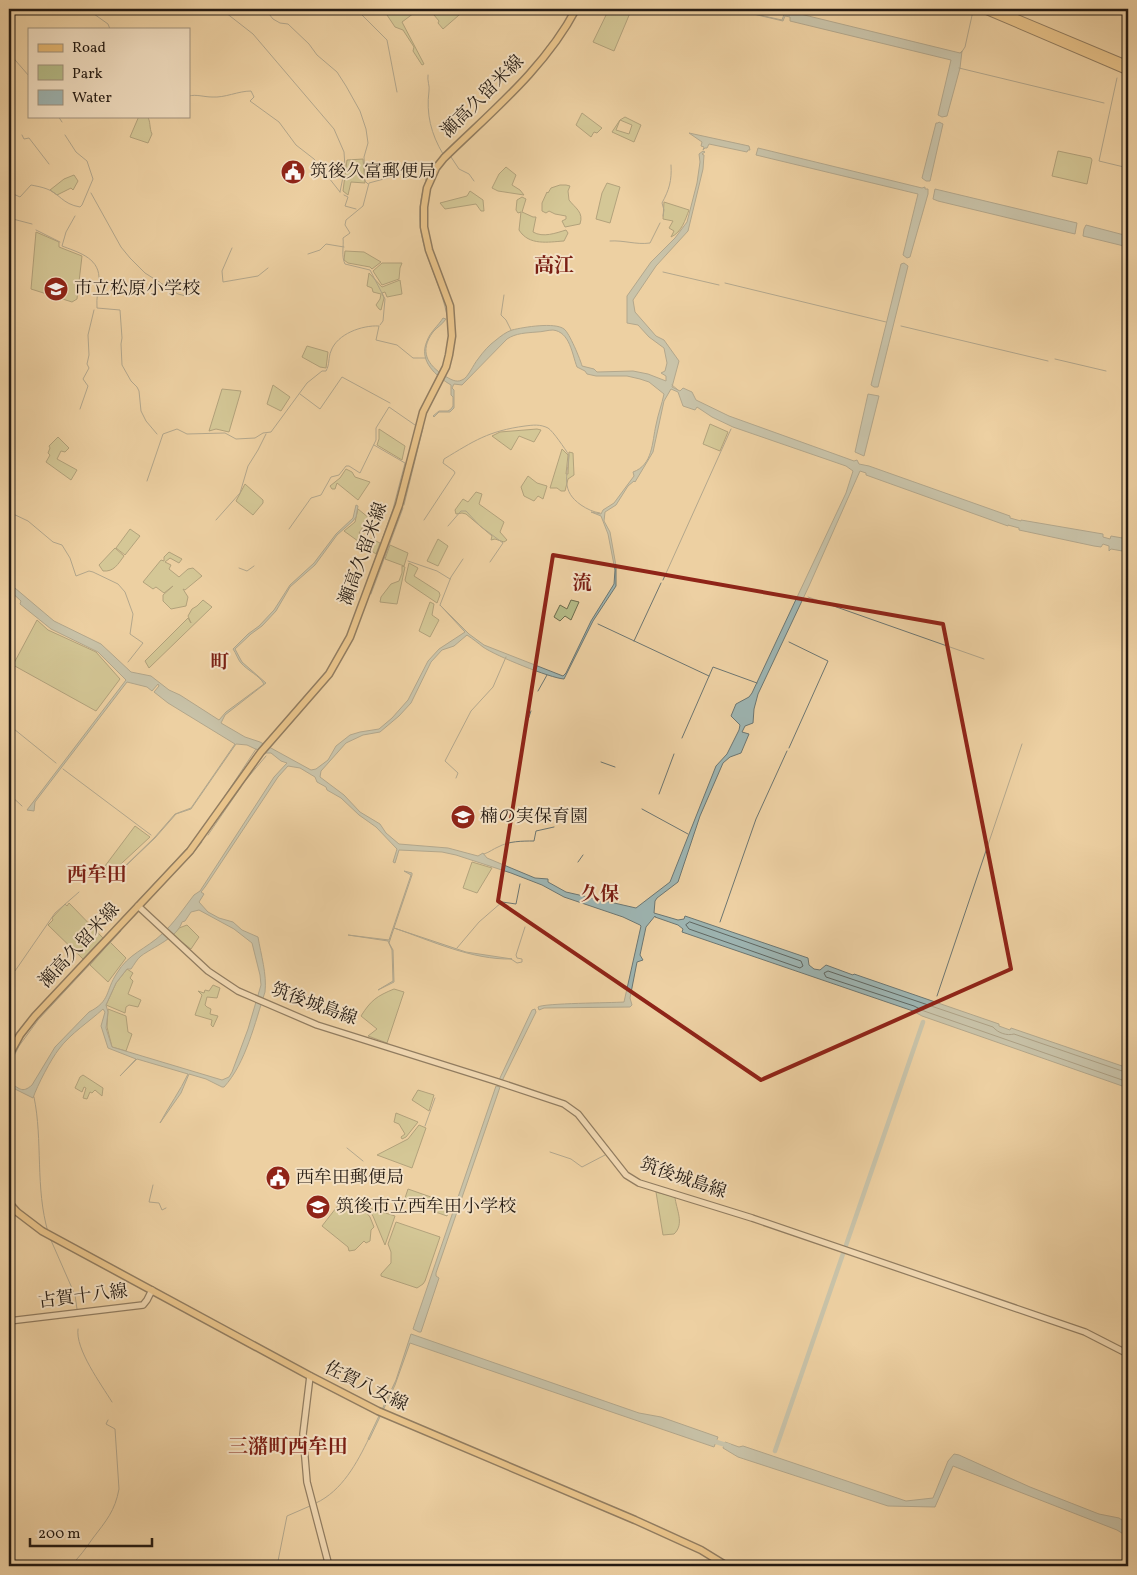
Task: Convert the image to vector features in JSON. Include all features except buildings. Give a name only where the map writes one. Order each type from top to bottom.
[{"type":"highway","points":[[983,9],[1128,71]]},
{"type":"highway","points":[[995,9],[1128,65]]},
{"type":"main road","name":"瀬高久留米線","points":[[9,1055],[20,1035],[36,1016],[190,851],[260,752],[323,682],[350,637],[399,505],[423,412],[444,370],[449,355],[452,336],[450,306],[429,250],[424,228],[424,207],[429,183],[436,168],[444,158],[533,70],[564,29],[576,9]]},
{"type":"main road","name":"筑後城島線","points":[[138,906],[208,971],[238,992],[316,1025],[564,1104],[578,1114],[626,1175],[639,1183],[752,1218],[1085,1332],[1128,1354]]},
{"type":"main road","name":"佐賀八女線","points":[[9,1203],[17,1212],[42,1230],[310,1376],[383,1413],[576,1494],[686,1543],[726,1566]]},
{"type":"main road","name":"古賀十八線","points":[[9,1321],[143,1304],[152,1290]]},
{"type":"main road","points":[[310,1376],[303,1434],[307,1482],[329,1566]]},
{"type":"highlighted area","points":[[553,555],[943,624],[1011,969],[761,1080],[498,901]]},
{"type":"green space","points":[[380,9],[405,9],[407,12],[412,9],[414,13],[402,22],[424,64],[422,65],[413,51],[414,47],[403,30],[395,27],[385,12]]},
{"type":"green space","points":[[429,9],[466,9],[443,29]]},
{"type":"green space","points":[[609,9],[622,9],[630,13],[614,51],[593,42]]},
{"type":"green space","points":[[582,113],[602,128],[597,133],[594,132],[591,137],[576,125]]},
{"type":"green space","points":[[625,117],[641,125],[634,142],[612,132],[620,120]],"holes":[[[620,120],[632,125],[629,134],[616,130]]]},
{"type":"green space","points":[[138,118],[148,118],[152,134],[148,143],[130,137]]},
{"type":"green space","points":[[1058,151],[1091,158],[1087,184],[1052,176]]},
{"type":"green space","points":[[363,159],[365,183],[351,182],[348,195],[343,191],[347,160]]},
{"type":"green space","points":[[506,167],[516,175],[512,185],[524,195],[498,191],[492,188],[499,174]]},
{"type":"green space","points":[[74,175],[78,181],[73,190],[71,188],[57,195],[50,190],[64,179]]},
{"type":"green space","points":[[607,183],[620,187],[610,223],[596,219],[602,193]]},
{"type":"green space","points":[[560,185],[570,186],[568,191],[569,200],[580,213],[580,224],[565,227],[562,221],[566,219],[566,216],[542,211],[542,203],[547,192],[551,188]]},
{"type":"green space","points":[[470,191],[483,200],[484,211],[481,211],[476,204],[445,209],[440,203],[467,196]]},
{"type":"green space","points":[[522,197],[526,199],[522,212],[536,217],[533,232],[545,235],[566,230],[568,233],[564,241],[539,242],[528,239],[523,235],[519,230],[521,212],[518,213],[516,210],[517,200]]},
{"type":"green space","points":[[664,202],[689,210],[680,229],[671,237],[674,231],[669,228],[673,221],[663,219]]},
{"type":"green space","points":[[36,232],[59,242],[59,247],[82,256],[77,299],[72,302],[31,289]]},
{"type":"green space","points":[[345,251],[364,252],[381,262],[372,269],[348,263],[344,260]]},
{"type":"green space","points":[[382,263],[402,263],[399,279],[382,285],[373,271]]},
{"type":"green space","points":[[369,273],[382,287],[400,280],[402,294],[387,297],[385,292],[382,293],[384,298],[381,310],[379,309],[376,305],[381,294],[373,292],[372,288],[367,286]]},
{"type":"green space","points":[[307,346],[328,352],[326,368],[320,367],[302,357]]},
{"type":"green space","points":[[273,385],[290,397],[281,411],[267,404]]},
{"type":"green space","points":[[222,389],[241,391],[229,432],[216,429],[209,431]]},
{"type":"green space","points":[[710,424],[728,432],[720,451],[703,444]]},
{"type":"green space","points":[[379,429],[405,446],[402,460],[377,445]]},
{"type":"green space","points":[[541,430],[534,442],[519,436],[511,450],[492,436],[500,432]]},
{"type":"green space","points":[[58,437],[69,448],[65,452],[61,451],[57,459],[77,470],[71,480],[46,462],[50,455],[48,453],[49,446]]},
{"type":"green space","points":[[562,449],[568,455],[566,474],[568,474],[569,452],[573,453],[574,475],[568,479],[565,491],[550,488]]},
{"type":"green space","points":[[346,469],[352,472],[355,477],[370,482],[358,500],[337,483],[335,489],[332,489],[330,486],[340,478]]},
{"type":"green space","points":[[528,476],[537,483],[547,486],[543,499],[538,496],[534,501],[524,496],[521,487]]},
{"type":"green space","points":[[245,484],[263,500],[263,503],[253,515],[236,501]]},
{"type":"green space","points":[[476,492],[482,494],[479,504],[504,522],[500,532],[507,540],[504,542],[495,539],[491,540],[492,536],[466,514],[456,514],[455,510],[463,499],[468,502]]},
{"type":"green space","points":[[358,509],[369,518],[359,533],[380,543],[376,554],[344,531],[355,522]]},
{"type":"green space","points":[[130,529],[140,536],[125,555],[116,548]]},
{"type":"green space","points":[[438,539],[448,546],[438,566],[427,561]]},
{"type":"green space","points":[[390,545],[408,553],[404,566],[385,559]]},
{"type":"green space","points":[[115,548],[124,556],[113,569],[103,571],[99,565]]},
{"type":"green space","points":[[169,552],[182,559],[179,563],[170,558],[165,562],[171,565],[169,569],[179,577],[188,569],[193,568],[202,576],[185,590],[183,589],[188,597],[186,606],[171,609],[163,601],[163,595],[173,586],[164,593],[156,587],[153,589],[143,582],[161,560],[164,561],[164,557]]},
{"type":"green space","points":[[409,563],[418,568],[414,576],[439,592],[440,595],[437,603],[406,582]]},
{"type":"green space","points":[[402,566],[405,567],[397,604],[380,602],[381,597],[391,584],[399,581]]},
{"type":"green space","points":[[203,600],[212,607],[149,668],[145,661],[188,618],[191,623],[188,616],[192,609]]},
{"type":"green space","points":[[571,600],[579,602],[571,620],[565,616],[560,621],[554,617],[560,605],[567,609]]},
{"type":"green space","points":[[430,602],[434,604],[432,615],[439,620],[430,637],[419,631]]},
{"type":"green space","points":[[37,620],[48,630],[96,652],[120,679],[96,711],[13,665]]},
{"type":"green space","points":[[135,826],[150,837],[109,875],[102,870]]},
{"type":"green space","points":[[472,862],[492,868],[477,893],[463,888]]},
{"type":"green space","points":[[69,903],[103,938],[83,959],[48,925],[65,904],[67,906]]},
{"type":"green space","points":[[187,925],[199,937],[191,949],[173,935],[179,928]]},
{"type":"green space","points":[[110,942],[126,958],[108,982],[90,965]]},
{"type":"green space","points":[[127,969],[133,973],[130,978],[133,981],[128,994],[141,1000],[138,1007],[129,1005],[126,1007],[125,1013],[106,1005],[116,983]]},
{"type":"green space","points":[[213,985],[220,988],[217,998],[207,997],[205,1005],[211,1009],[210,1014],[218,1016],[213,1027],[211,1025],[212,1020],[195,1015],[202,995],[198,991],[204,993],[205,990],[209,991]]},
{"type":"green space","points":[[394,989],[404,992],[387,1043],[368,1036],[377,1029],[361,1016],[375,999]]},
{"type":"green space","points":[[108,1009],[126,1016],[128,1032],[132,1034],[126,1051],[112,1047],[107,1027]]},
{"type":"green space","points":[[83,1075],[103,1088],[102,1096],[95,1090],[92,1093],[90,1092],[87,1099],[83,1098],[86,1088],[84,1087],[82,1092],[75,1088],[80,1077]]},
{"type":"green space","points":[[418,1090],[434,1095],[429,1111],[412,1100]]},
{"type":"green space","points":[[396,1113],[418,1122],[406,1137],[402,1139],[401,1137],[405,1134],[399,1124],[394,1122]]},
{"type":"green space","points":[[419,1125],[426,1128],[412,1168],[377,1155],[408,1139]]},
{"type":"green space","points":[[408,1189],[451,1204],[447,1216],[404,1201]]},
{"type":"green space","points":[[656,1192],[675,1197],[679,1226],[674,1234],[663,1235]]},
{"type":"green space","points":[[343,1199],[358,1212],[362,1207],[370,1217],[374,1227],[371,1230],[370,1241],[366,1243],[364,1241],[355,1250],[349,1251],[348,1247],[322,1226]]},
{"type":"green space","points":[[366,1207],[395,1216],[385,1245],[373,1216]]},
{"type":"green space","points":[[396,1222],[440,1237],[425,1281],[417,1288],[381,1276],[391,1263],[391,1252],[388,1244]]},
{"type":"water","points":[[732,9],[782,20],[786,9],[785,14],[790,15],[792,12],[960,53],[962,51],[960,68],[947,116],[942,117],[938,115],[951,60],[790,21],[790,17],[785,16],[783,21]]},
{"type":"water","points":[[936,123],[943,124],[930,181],[926,181],[922,178]]},
{"type":"water","points":[[689,133],[749,146],[750,150],[747,152],[709,144],[703,150],[702,142]]},
{"type":"water","points":[[758,148],[928,189],[910,257],[907,258],[903,255],[918,194],[756,155]]},
{"type":"water","points":[[703,151],[705,152],[702,154],[704,155],[703,169],[688,231],[656,266],[633,300],[635,312],[656,336],[664,340],[679,361],[672,387],[680,391],[683,388],[692,392],[696,400],[729,416],[854,461],[857,460],[859,464],[1010,516],[1010,518],[1103,534],[1103,537],[1110,539],[1111,536],[1128,539],[1128,552],[1111,549],[1109,551],[1109,546],[1103,544],[1101,547],[1094,546],[1019,530],[1019,528],[1008,526],[866,475],[866,473],[860,471],[758,694],[753,723],[745,726],[742,732],[749,734],[741,753],[730,757],[723,763],[700,816],[678,882],[657,898],[654,913],[678,920],[684,919],[685,916],[808,958],[809,965],[814,969],[820,970],[826,965],[999,1024],[999,1026],[1010,1030],[1011,1028],[1128,1068],[1128,1088],[922,1016],[913,1011],[682,932],[683,929],[678,925],[655,916],[646,927],[640,955],[643,960],[637,962],[630,998],[632,1005],[630,1007],[544,1008],[539,1010],[538,1007],[552,1005],[624,1002],[641,926],[623,917],[564,897],[542,885],[511,873],[456,855],[442,852],[399,850],[395,863],[393,862],[397,849],[376,827],[359,815],[341,798],[317,782],[315,777],[300,768],[288,766],[278,777],[201,892],[204,894],[199,902],[208,912],[233,922],[242,930],[258,937],[264,971],[265,992],[249,1042],[232,1077],[224,1087],[189,1074],[181,1093],[160,1123],[188,1074],[137,1059],[120,1076],[136,1059],[108,1048],[101,1026],[105,1012],[103,1009],[59,1049],[44,1073],[33,1098],[9,1086],[9,1082],[23,1090],[29,1088],[55,1047],[89,1012],[101,1004],[121,966],[171,925],[194,895],[200,891],[274,777],[287,763],[271,753],[264,753],[247,745],[236,744],[191,809],[176,814],[155,838],[114,877],[155,837],[175,814],[191,808],[235,744],[168,703],[154,692],[159,686],[158,684],[152,691],[147,687],[127,682],[35,802],[34,811],[27,810],[126,680],[98,652],[51,629],[20,604],[21,601],[9,590],[9,583],[54,621],[101,644],[131,672],[151,676],[169,690],[219,720],[226,712],[264,684],[241,663],[233,649],[274,610],[290,585],[314,563],[336,534],[353,518],[356,505],[358,506],[356,517],[353,521],[337,535],[315,565],[290,587],[276,611],[235,649],[242,662],[266,683],[225,715],[221,723],[311,770],[316,769],[328,760],[336,746],[350,735],[379,729],[392,718],[408,700],[428,661],[439,649],[465,632],[440,605],[469,634],[484,645],[563,676],[591,621],[614,584],[615,570],[608,534],[601,516],[591,512],[601,514],[603,510],[614,503],[634,476],[633,472],[640,469],[648,459],[664,394],[649,382],[640,379],[627,376],[596,376],[587,374],[577,367],[567,339],[559,332],[551,330],[521,334],[507,339],[462,385],[454,384],[452,388],[454,390],[454,408],[450,412],[439,412],[434,417],[439,411],[451,409],[453,397],[451,395],[451,385],[430,367],[425,355],[425,348],[428,338],[432,332],[443,318],[446,319],[433,332],[426,345],[427,357],[439,372],[455,381],[460,381],[466,377],[486,349],[506,333],[524,328],[554,326],[566,331],[582,366],[594,369],[597,372],[633,371],[666,381],[666,376],[661,373],[665,371],[667,363],[664,348],[649,337],[638,325],[627,323],[627,296],[651,262],[675,238],[687,222],[697,183],[700,162],[699,154]],"holes":[[[671,389],[678,392],[683,406],[695,410],[697,407],[733,427],[846,466],[853,471],[846,493],[752,693],[749,697],[736,704],[731,716],[740,725],[739,730],[727,754],[716,766],[670,882],[636,908],[566,892],[548,882],[548,879],[535,878],[487,858],[483,853],[478,856],[448,848],[399,844],[386,833],[380,824],[360,812],[344,795],[320,777],[321,771],[346,743],[363,735],[380,732],[399,716],[411,703],[431,662],[442,650],[454,646],[467,635],[499,656],[536,671],[564,679],[593,621],[616,586],[616,566],[610,532],[604,521],[605,512],[616,505],[628,486],[635,482],[653,452],[664,401]],[[199,910],[234,929],[252,943],[260,975],[261,985],[248,1029],[232,1072],[229,1077],[222,1080],[112,1047],[106,1028],[108,1012],[106,1005],[116,983],[127,969],[131,969],[141,956],[175,933],[191,912]]]},
{"type":"water","points":[[935,189],[1077,223],[1075,234],[938,201],[933,199]]},
{"type":"water","points":[[1086,225],[1128,236],[1128,247],[1083,236]]},
{"type":"water","points":[[904,263],[908,266],[878,387],[874,387],[871,385],[901,264]]},
{"type":"water","points":[[868,394],[879,396],[864,456],[855,452]]},
{"type":"water","points":[[404,871],[412,873],[412,875],[389,943],[393,950],[394,982],[378,990],[393,981],[392,950],[388,941],[348,935],[389,940],[411,875]]},
{"type":"water","points":[[394,928],[466,952],[512,959],[467,953]]},
{"type":"water","points":[[535,1009],[536,1012],[502,1081],[499,1080],[532,1010]]},
{"type":"water","points":[[496,1086],[500,1087],[436,1273],[436,1276],[439,1278],[421,1332],[419,1332],[413,1329]]},
{"type":"water","points":[[411,1334],[639,1413],[661,1417],[718,1437],[714,1447],[410,1343],[395,1385],[369,1440],[396,1380]]},
{"type":"water","points":[[725,1442],[739,1447],[743,1446],[906,1501],[933,1498],[948,1461],[954,1454],[959,1455],[1030,1487],[1099,1514],[1119,1518],[1128,1524],[1128,1537],[1117,1530],[953,1466],[935,1507],[888,1506],[738,1457],[723,1448]]},
{"type":"waterway","points":[[87,9],[108,24],[110,28]]},
{"type":"waterway","points":[[221,9],[253,34],[334,129],[344,152],[345,167],[340,192]]},
{"type":"waterway","points":[[265,9],[273,19],[280,23],[288,24],[309,44],[317,55],[337,72],[346,86],[360,111],[366,129],[368,143],[364,157],[365,181],[368,184]]},
{"type":"waterway","points":[[322,9],[330,9]]},
{"type":"waterway","points":[[346,9],[361,14],[387,40],[397,92]]},
{"type":"waterway","points":[[961,53],[965,47],[973,11]]},
{"type":"waterway","points":[[9,53],[28,75]]},
{"type":"waterway","points":[[959,68],[1104,103]]},
{"type":"waterway","points":[[428,75],[430,124],[443,154]]},
{"type":"waterway","points":[[1117,78],[1099,161],[1128,168]]},
{"type":"waterway","points":[[190,96],[217,97],[251,91],[254,97],[250,101],[279,122],[296,145],[314,159],[340,192]]},
{"type":"waterway","points":[[59,118],[62,122]]},
{"type":"waterway","points":[[22,135],[24,139],[29,138],[49,164]]},
{"type":"waterway","points":[[9,192],[20,197],[31,185],[51,191],[74,206],[80,207],[82,205],[93,179],[87,161],[76,152],[65,135]]},
{"type":"waterway","points":[[451,157],[459,169],[469,174],[474,181]]},
{"type":"waterway","points":[[663,216],[662,203],[670,185],[671,165]]},
{"type":"waterway","points":[[380,325],[383,321],[385,299],[370,270],[345,264],[344,261],[343,238],[350,233],[345,225],[346,220],[363,206],[369,183],[417,170]]},
{"type":"waterway","points":[[425,178],[421,200],[421,234],[447,315]]},
{"type":"waterway","points":[[91,193],[121,247],[130,258],[145,273],[178,294],[186,296]]},
{"type":"waterway","points":[[9,205],[14,195]]},
{"type":"waterway","points":[[344,195],[348,197],[345,206],[356,209]]},
{"type":"waterway","points":[[75,216],[66,232],[62,246],[86,256],[98,270],[97,308],[120,310],[122,365],[139,391],[141,411],[146,421],[157,434]]},
{"type":"waterway","points":[[9,218],[32,224]]},
{"type":"waterway","points":[[610,241],[650,243],[660,223]]},
{"type":"waterway","points":[[36,230],[60,242]]},
{"type":"waterway","points":[[308,254],[320,250],[326,244],[344,247]]},
{"type":"waterway","points":[[232,248],[222,271],[223,282],[258,276],[268,268]]},
{"type":"waterway","points":[[663,272],[719,285]]},
{"type":"waterway","points":[[725,283],[886,322]]},
{"type":"waterway","points":[[504,295],[501,315],[511,330]]},
{"type":"waterway","points":[[80,409],[88,386],[83,379],[89,368],[87,364],[89,355],[88,335],[94,310]]},
{"type":"waterway","points":[[147,481],[163,434],[177,429],[187,434],[225,433],[236,439],[255,438],[263,433],[271,432],[307,383],[322,371],[326,371],[334,345],[344,335],[365,327],[379,326],[376,340],[397,345],[413,358],[426,358]]},
{"type":"waterway","points":[[901,326],[1048,361]]},
{"type":"waterway","points":[[1055,359],[1106,371]]},
{"type":"waterway","points":[[300,394],[320,409],[342,377],[390,403]]},
{"type":"waterway","points":[[672,385],[678,390]]},
{"type":"waterway","points":[[289,529],[311,498],[321,495],[331,477],[339,475],[346,466],[360,473],[376,440],[376,428],[389,407],[415,425]]},
{"type":"waterway","points":[[424,520],[455,473],[443,463],[444,459],[491,434],[512,428],[534,425],[548,428],[569,455],[567,483],[570,494],[583,506],[600,513]]},
{"type":"waterway","points":[[404,505],[423,428]]},
{"type":"waterway","points":[[663,580],[731,429]]},
{"type":"waterway","points":[[216,520],[240,493],[248,466],[266,434]]},
{"type":"waterway","points":[[357,610],[393,509],[405,463],[374,445]]},
{"type":"waterway","points":[[371,594],[403,508]]},
{"type":"waterway","points":[[448,526],[461,511],[466,511],[480,526],[503,543],[490,562]]},
{"type":"waterway","points":[[9,512],[28,521],[53,542],[62,545],[70,558],[76,576],[89,571],[93,572],[118,584],[125,592],[133,614],[130,634],[143,643],[128,662]]},
{"type":"waterway","points":[[440,605],[451,577],[463,559]]},
{"type":"waterway","points":[[408,561],[437,571],[450,579]]},
{"type":"waterway","points":[[239,568],[247,571],[254,566]]},
{"type":"waterway","points":[[634,641],[661,583]]},
{"type":"waterway","points":[[808,597],[984,659]]},
{"type":"waterway","points":[[598,624],[709,676]]},
{"type":"waterway","points":[[789,642],[828,661],[789,748]]},
{"type":"waterway","points":[[456,778],[458,773],[445,761],[471,711],[493,687],[506,657]]},
{"type":"waterway","points":[[682,738],[713,667],[757,683]]},
{"type":"waterway","points":[[538,691],[547,675]]},
{"type":"waterway","points":[[528,720],[531,711]]},
{"type":"waterway","points":[[9,725],[56,763]]},
{"type":"waterway","points":[[937,996],[1022,744]]},
{"type":"waterway","points":[[215,811],[256,749]]},
{"type":"waterway","points":[[720,922],[756,819],[787,751]]},
{"type":"waterway","points":[[659,794],[674,754]]},
{"type":"waterway","points":[[245,781],[266,756]]},
{"type":"waterway","points":[[601,762],[615,767]]},
{"type":"waterway","points":[[63,769],[151,835]]},
{"type":"waterway","points":[[208,835],[241,787]]},
{"type":"waterway","points":[[9,794],[22,806]]},
{"type":"waterway","points":[[642,809],[688,834]]},
{"type":"waterway","points":[[205,825],[212,814]]},
{"type":"waterway","points":[[484,854],[507,844],[520,841],[534,841],[536,831],[554,827]]},
{"type":"waterway","points":[[138,901],[201,831]]},
{"type":"waterway","points":[[189,858],[202,842]]},
{"type":"waterway","points":[[578,862],[583,855]]},
{"type":"waterway","points":[[457,948],[479,922],[502,902],[516,904],[520,884]]},
{"type":"waterway","points":[[9,977],[55,913],[79,892]]},
{"type":"waterway","points":[[38,1008],[134,906]]},
{"type":"waterway","points":[[511,959],[517,963],[522,962],[522,959],[517,958],[516,955],[525,927]]},
{"type":"waterway","points":[[9,1066],[19,1046],[38,1020],[121,931]]},
{"type":"waterway","points":[[22,1027],[29,1019]]},
{"type":"waterway","points":[[775,1451],[923,1022]]},
{"type":"waterway","points":[[34,1097],[37,1113],[40,1181],[48,1232]]},
{"type":"waterway","points":[[425,1126],[435,1098]]},
{"type":"waterway","points":[[347,1148],[363,1161]]},
{"type":"waterway","points":[[550,1152],[571,1159],[582,1167],[605,1155]]},
{"type":"waterway","points":[[153,1185],[149,1202],[159,1203],[162,1210],[166,1208]]},
{"type":"waterway","points":[[50,1238],[75,1295],[77,1309]]},
{"type":"waterway","points":[[78,1329],[80,1346],[112,1402]]},
{"type":"waterway","points":[[70,1566],[106,1521],[117,1497],[119,1489],[115,1429],[106,1424],[108,1420]]},
{"type":"waterway","points":[[316,1503],[341,1484],[354,1466],[369,1438]]},
{"type":"waterway","points":[[710,1440],[729,1446]]},
{"type":"waterway","points":[[277,1566],[287,1516],[310,1506]]},
{"type":"place","name":"筑後久富郵便局","points":[[293,172]]},
{"type":"place","name":"市立松原小学校","points":[[56,289]]},
{"type":"place","name":"楠の実保育園","points":[[463,817]]},
{"type":"place","name":"西牟田郵便局","points":[[278,1178]]},
{"type":"place","name":"筑後市立西牟田小学校","points":[[318,1207]]},
{"type":"district","name":"高江","points":[[554,267]]},
{"type":"district","name":"流","points":[[582,584]]},
{"type":"district","name":"町","points":[[220,663]]},
{"type":"district","name":"西牟田","points":[[97,876]]},
{"type":"district","name":"久保","points":[[600,895]]},
{"type":"district","name":"三潴町西牟田","points":[[288,1448]]}]
